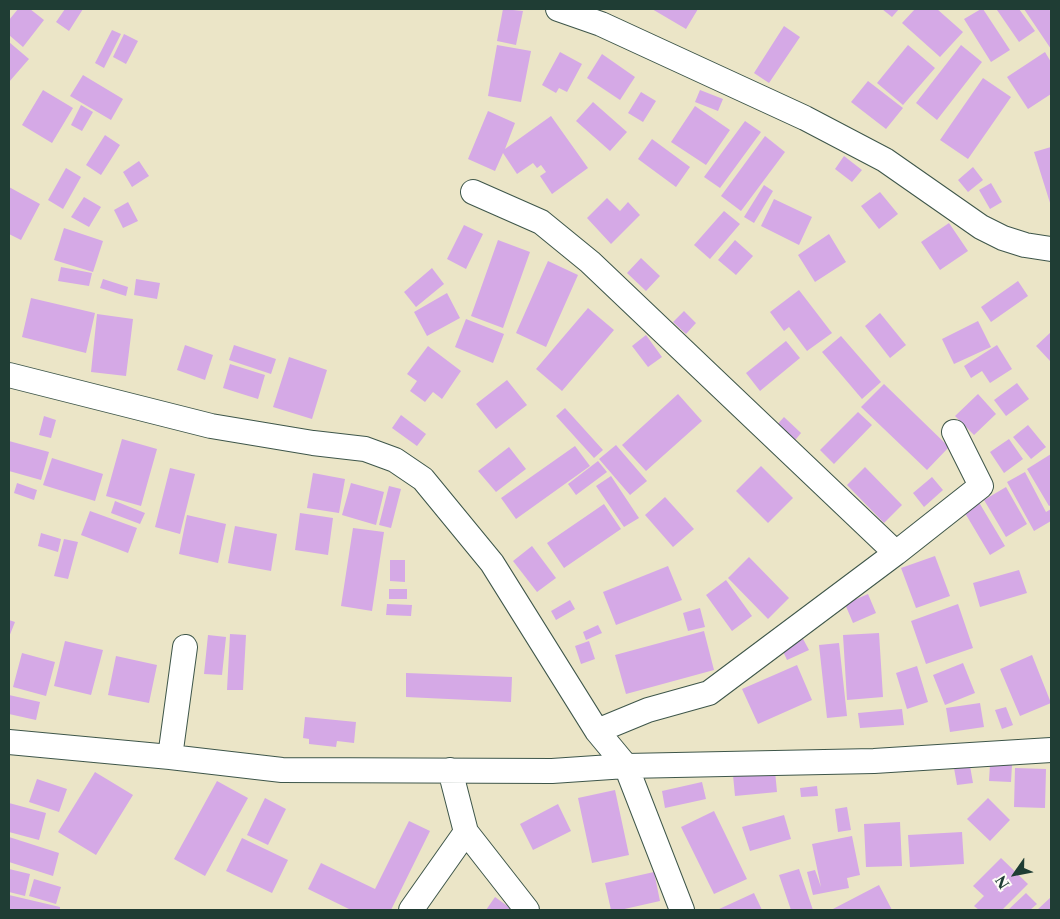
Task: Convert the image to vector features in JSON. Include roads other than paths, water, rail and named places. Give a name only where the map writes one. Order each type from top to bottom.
[{"type":"street","points":[[558,9],[605,16],[885,160],[981,227],[1003,238],[1025,245],[1051,248]]},
{"type":"street","points":[[473,192],[541,222],[590,262],[896,553]]},
{"type":"street","points":[[9,375],[211,426],[314,443],[365,449],[395,460],[423,479],[492,563],[597,731],[626,766],[682,910]]},
{"type":"street","points":[[597,731],[648,710],[709,693],[896,553],[981,486],[954,432]]},
{"type":"street","points":[[170,757],[184,647]]},
{"type":"street","points":[[9,742],[170,757],[282,770],[552,771],[626,766],[874,761],[1051,750]]},
{"type":"street","points":[[450,770],[466,832],[527,910]]},
{"type":"street","points":[[411,910],[466,832]]}]
